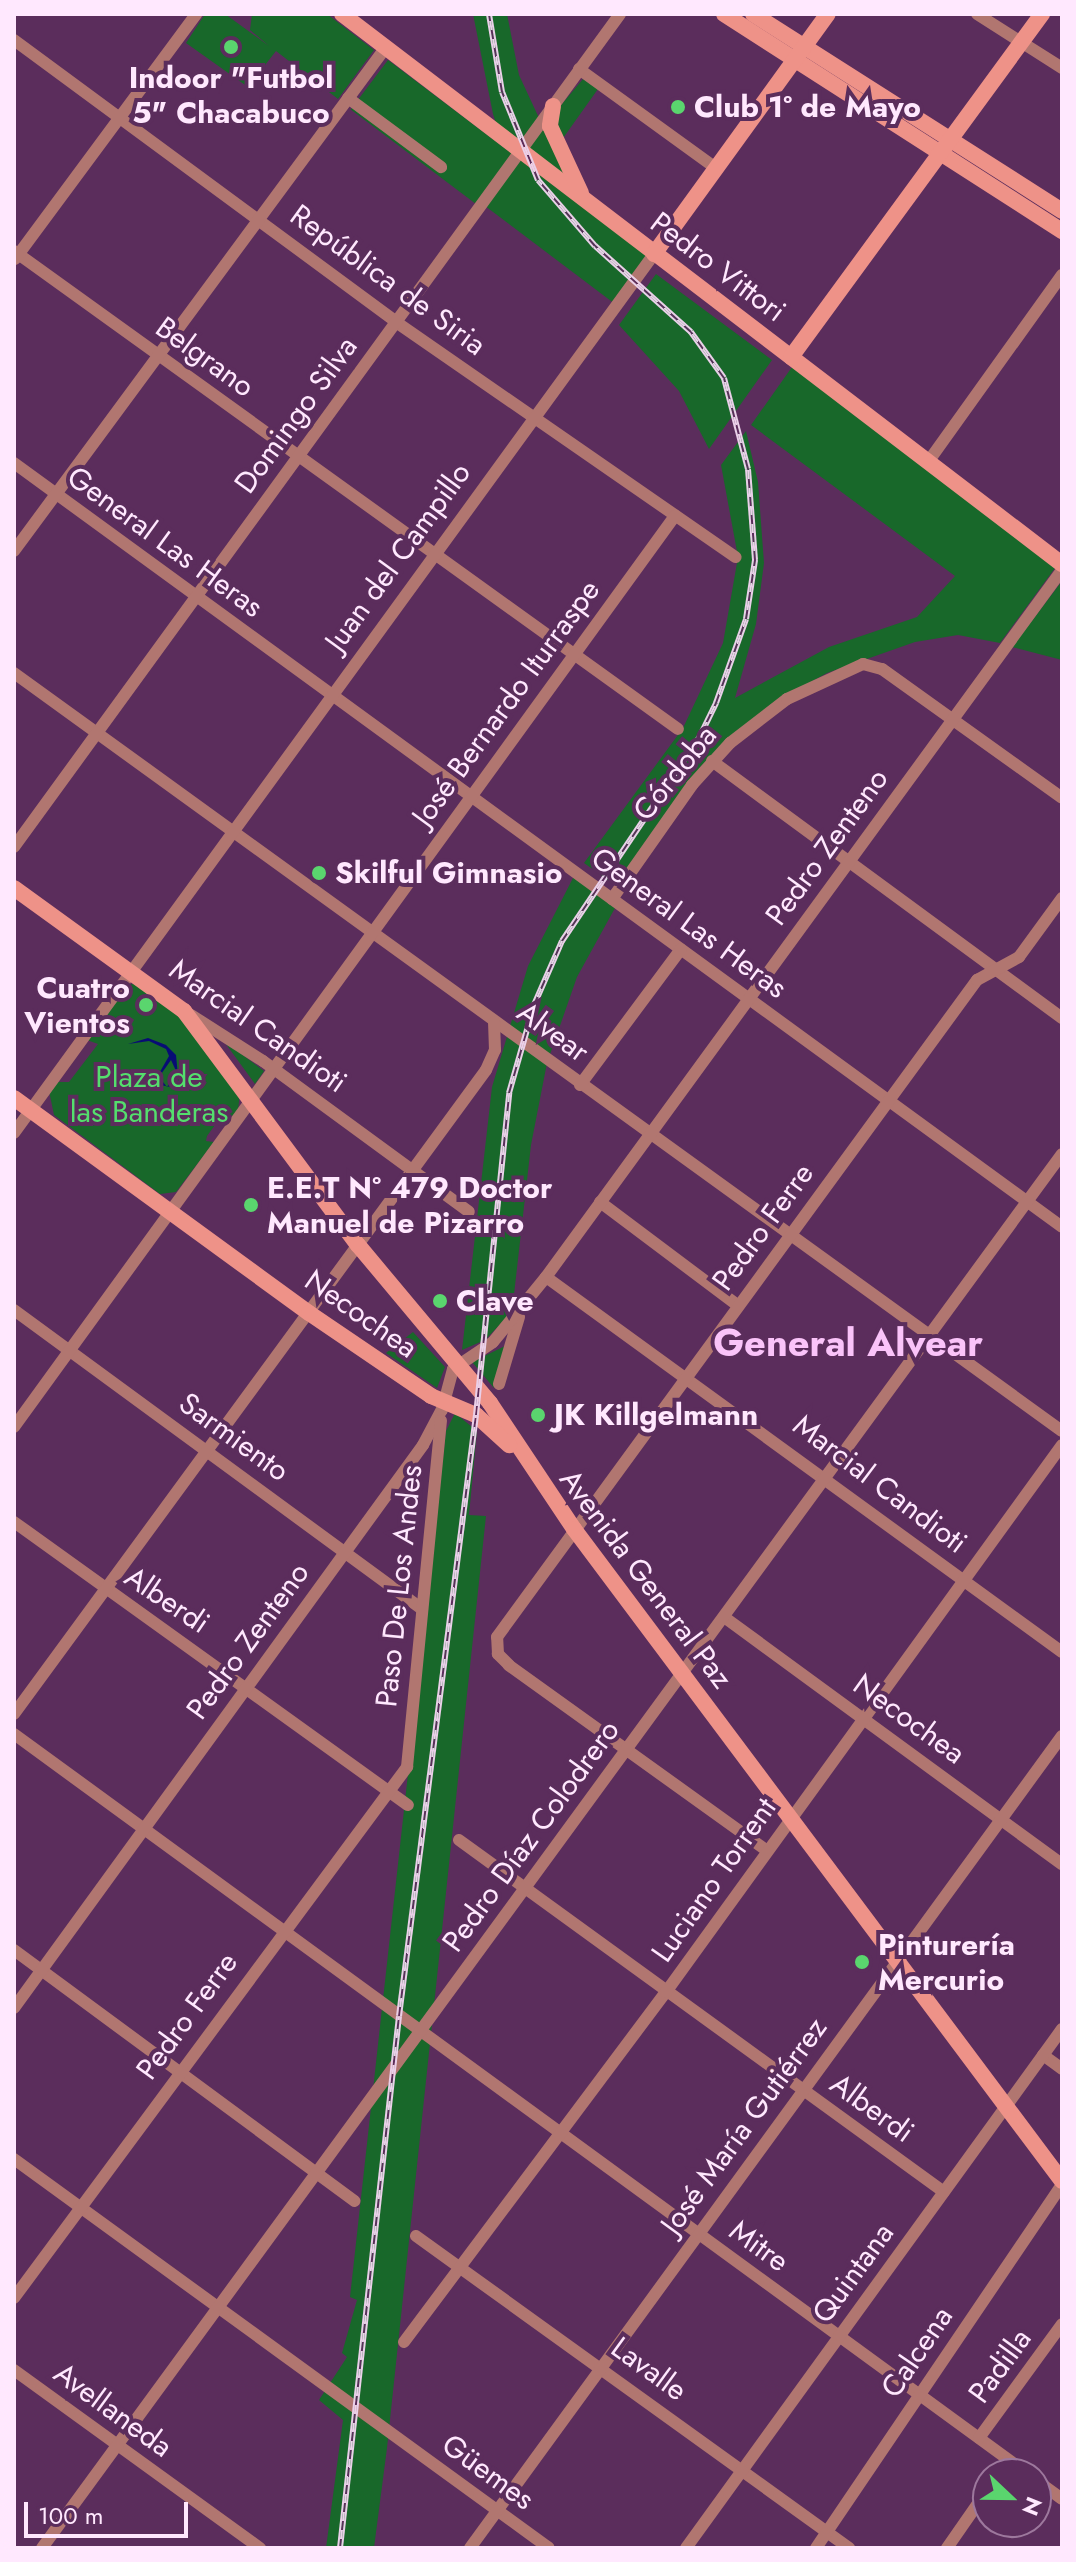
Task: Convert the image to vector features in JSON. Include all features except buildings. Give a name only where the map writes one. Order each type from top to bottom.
[{"type":"main road","name":"Pedro Vittori","points":[[342,14],[522,149],[592,207],[1062,567]]},
{"type":"main road","points":[[724,14],[800,52],[951,140],[1062,211]]},
{"type":"main road","points":[[753,14],[940,154],[1062,231]]},
{"type":"main road","name":"Juan del Campillo","points":[[654,254],[828,14]]},
{"type":"main road","points":[[791,357],[1042,14]]},
{"type":"main road","points":[[553,106],[549,120],[558,146],[592,207]]},
{"type":"main road","name":"Marcial Candioti","points":[[14,888],[184,1011]]},
{"type":"main road","name":"Avenida General Paz","points":[[184,1011],[358,1245],[490,1403],[522,1457],[574,1529],[1062,2183]]},
{"type":"main road","name":"Necochea","points":[[14,1098],[309,1313],[444,1406],[476,1415],[522,1457]]},
{"type":"street","points":[[16,256],[196,14]]},
{"type":"street","name":"Domingo Silva","points":[[14,847],[620,14]]},
{"type":"street","points":[[977,14],[1062,68]]},
{"type":"street","name":"República de Siria","points":[[14,40],[259,217],[396,322],[736,557]]},
{"type":"street","points":[[14,551],[386,47]]},
{"type":"street","points":[[579,69],[716,168]]},
{"type":"street","points":[[348,98],[441,167]]},
{"type":"street","name":"Juan del Campillo","points":[[14,1133],[654,254]]},
{"type":"street","name":"Belgrano","points":[[16,256],[157,354],[574,658],[678,729]]},
{"type":"street","points":[[928,462],[1062,275]]},
{"type":"street","name":"General Las Heras","points":[[14,463],[1062,1227]]},
{"type":"street","name":"José Bernardo Iturraspe","points":[[14,1427],[675,516]]},
{"type":"street","name":"Pedro Zenteno","points":[[14,2008],[345,1550],[444,1406],[456,1366],[493,1342],[521,1310],[1062,567]]},
{"type":"street","name":"Córdoba","points":[[612,899],[712,761],[771,709],[812,684],[863,664],[882,669],[952,720]]},
{"type":"street","name":"Alvear","points":[[14,673],[788,1237],[1062,1431]]},
{"type":"street","points":[[952,720],[1062,798]]},
{"type":"street","points":[[712,761],[850,859],[1062,1018]]},
{"type":"street","name":"Pedro Ferre","points":[[625,1751],[509,1665],[496,1643],[507,1618],[977,980],[1019,957],[1062,898]]},
{"type":"street","points":[[580,1085],[681,949]]},
{"type":"street","name":"Marcial Candioti","points":[[184,1011],[274,1069],[469,1212]]},
{"type":"street","points":[[14,1714],[107,1591],[490,1062],[494,1022]]},
{"type":"street","name":"Pedro Díaz Colodrero","points":[[42,2548],[1062,1154]]},
{"type":"street","points":[[600,1202],[737,1305]]},
{"type":"street","name":"Marcial Candioti","points":[[546,1277],[686,1375],[1062,1652]]},
{"type":"street","name":"Sarmiento","points":[[14,1310],[422,1609]]},
{"type":"street","name":"Pedro Zenteno","points":[[499,1384],[521,1310]]},
{"type":"street","name":"Paso De Los Andes","points":[[407,1767],[444,1406]]},
{"type":"street","name":"Luciano Torrent","points":[[404,2342],[557,2131],[666,1992],[789,1818],[1062,1445]]},
{"type":"street","name":"Alberdi","points":[[14,1522],[107,1591],[248,1687],[408,1805]]},
{"type":"street","name":"Necochea","points":[[724,1617],[1062,1864]]},
{"type":"street","name":"Mitre","points":[[14,1734],[280,1932],[1005,2458]]},
{"type":"street","name":"José María Gutiérrez","points":[[470,2548],[1062,1736]]},
{"type":"street","points":[[625,1751],[766,1850]]},
{"type":"street","name":"Pedro Ferre","points":[[14,2298],[280,1932],[407,1767]]},
{"type":"street","name":"Alberdi","points":[[459,1840],[944,2192]]},
{"type":"street","points":[[14,1950],[180,2068],[355,2201]]},
{"type":"street","name":"Quintana","points":[[686,2548],[1062,2029]]},
{"type":"street","points":[[1043,2055],[1062,2069]]},
{"type":"street","name":"Güemes","points":[[14,2159],[549,2548]]},
{"type":"street","name":"Calcena","points":[[816,2548],[1062,2183]]},
{"type":"street","name":"Lavalle","points":[[416,2236],[849,2548]]},
{"type":"street","name":"Padilla","points":[[979,2438],[1062,2324]]},
{"type":"street","name":"Avellaneda","points":[[14,2370],[260,2548]]},
{"type":"street","points":[[947,2548],[972,2512]]},
{"type":"green space","points":[[205,14],[225,14],[269,46],[250,30],[252,14],[327,14],[374,50],[338,99],[276,51],[248,87],[186,43]]},
{"type":"green space","points":[[473,14],[507,14],[519,75],[539,118],[518,147],[499,133]]},
{"type":"green space","points":[[388,60],[513,154],[475,203],[351,110]]},
{"type":"green space","points":[[583,79],[598,89],[561,141],[556,111]]},
{"type":"green space","points":[[545,123],[573,188],[524,151]]},
{"type":"green space","points":[[519,159],[648,256],[613,302],[484,205]]},
{"type":"green space","points":[[656,274],[772,360],[709,449],[679,391],[619,325]]},
{"type":"green space","points":[[792,367],[1055,568],[1000,643],[958,635],[915,642],[827,673],[771,704],[701,766],[615,885],[584,863],[683,728],[723,643],[738,557],[721,465],[746,431],[758,482],[764,563],[756,624],[735,698],[829,647],[917,617],[955,576],[751,425]]},
{"type":"green space","points":[[1062,581],[1062,660],[1012,647]]},
{"type":"green space","points":[[574,876],[615,908],[577,977],[547,1063],[531,1145],[512,1312],[485,1340],[462,1350],[492,1087],[528,966]]},
{"type":"green space","name":"Plaza de las Banderas","points":[[129,984],[144,985],[183,1013],[240,1091],[238,1111],[234,1116],[223,1114],[207,1136],[206,1141],[214,1142],[176,1192],[160,1194],[54,1115],[49,1091],[55,1082],[69,1082],[98,1044],[87,1040]]},
{"type":"green space","points":[[223,1040],[264,1071],[255,1084]]},
{"type":"green space","points":[[413,1332],[445,1367],[437,1388],[386,1353]]},
{"type":"green space","points":[[505,1346],[494,1388],[472,1362]]},
{"type":"green space","points":[[455,1413],[477,1431],[469,1515],[486,1516],[387,2448],[374,2548],[326,2548],[343,2420],[319,2400],[347,2357],[342,2353],[357,2300],[350,2297],[446,1431]]},
{"type":"shaded area","points":[[148,1038],[166,1045],[176,1055],[178,1076],[171,1087],[167,1086],[177,1073],[171,1060],[159,1077],[166,1086],[160,1085],[157,1077],[169,1056],[166,1049],[149,1041],[128,1044]]},
{"type":"railway","points":[[340,2548],[399,2016],[476,1415],[509,1093],[534,1005],[562,941],[699,738],[716,703],[746,619],[755,560],[748,469],[724,378],[691,332],[595,246],[538,180],[502,92],[489,14]]},
{"type":"place","name":"Indoor \"Futbol 5\" Chacabuco","points":[[231,47]]},
{"type":"place","name":"Club 1º de Mayo","points":[[678,107]]},
{"type":"place","name":"Skilful Gimnasio","points":[[319,873]]},
{"type":"place","name":"Cuatro Vientos","points":[[146,1005]]},
{"type":"place","name":"E.E.T N° 479 Doctor Manuel de Pizarro","points":[[251,1205]]},
{"type":"place","name":"Clave","points":[[440,1301]]},
{"type":"place","name":"JK Killgelmann","points":[[538,1415]]},
{"type":"place","name":"Pinturería Mercurio","points":[[862,1962]]},
{"type":"district","name":"General Alvear","points":[[848,1343]]}]
